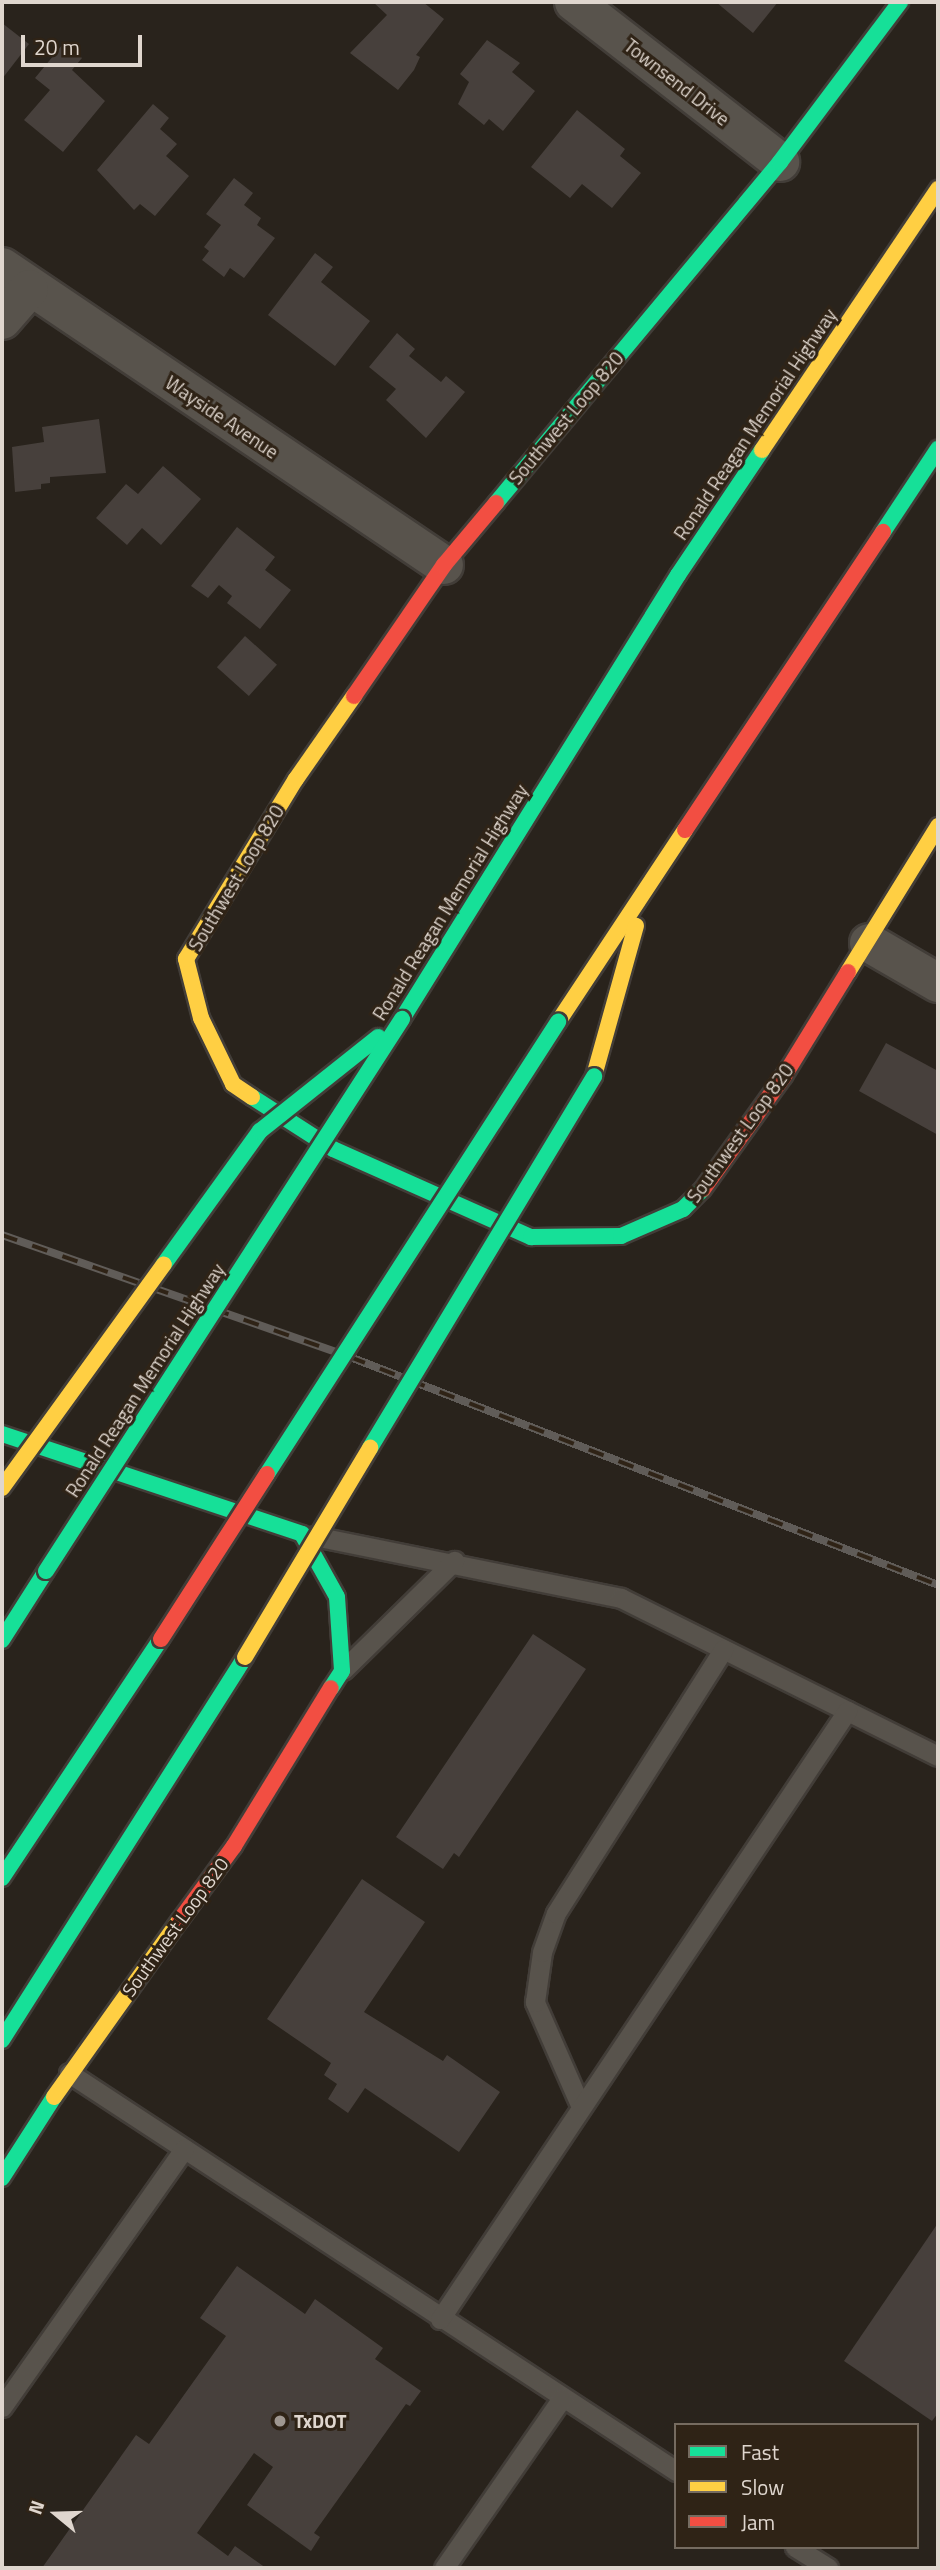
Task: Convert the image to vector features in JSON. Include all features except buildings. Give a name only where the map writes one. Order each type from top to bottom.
[{"type":"main road","name":"Southwest Loop 820","points":[[900,2],[780,162],[444,565],[296,779],[186,959],[201,1018],[233,1084],[333,1149],[531,1237],[621,1237],[683,1209],[699,1194],[784,1076],[869,943],[938,826]]},
{"type":"main road","name":"Ronald Reagan Memorial Highway","points":[[2,1640],[402,1019],[678,575],[938,190]]},
{"type":"main road","points":[[2,1878],[161,1639],[558,1023],[938,449]]},
{"type":"main road","points":[[2,2040],[246,1657],[594,1076],[644,895]]},
{"type":"main road","points":[[2,1488],[260,1131],[402,1019]]},
{"type":"main road","points":[[2,1433],[302,1534],[337,1597],[342,1671]]},
{"type":"main road","name":"Southwest Loop 820","points":[[2,2178],[69,2073],[234,1846],[342,1671]]},
{"type":"street","name":"Townsend Drive","points":[[574,2],[780,162]]},
{"type":"street","name":"Wayside Avenue","points":[[15,278],[444,565]]},
{"type":"street","points":[[2,320],[15,278]]},
{"type":"street","points":[[869,943],[938,982]]},
{"type":"lane","points":[[302,1534],[454,1561],[621,1598],[938,1756]]},
{"type":"lane","name":"Southwest Loop 820","points":[[342,1671],[454,1561]]},
{"type":"lane","points":[[581,2107],[535,2001],[542,1952],[556,1913],[723,1650]]},
{"type":"lane","points":[[440,2319],[848,1711]]},
{"type":"lane","points":[[69,2073],[440,2319],[674,2470]]},
{"type":"lane","points":[[2,2407],[184,2149]]},
{"type":"lane","points":[[444,2568],[562,2398]]},
{"type":"lane","points":[[798,2549],[828,2568]]},
{"type":"railway","points":[[2,1235],[350,1357],[938,1585]]},
{"type":"traffic: fast","points":[[496,503],[780,162],[900,2]]},
{"type":"traffic: fast","points":[[883,532],[938,449]]},
{"type":"traffic: fast","points":[[402,1019],[678,575],[762,450]]},
{"type":"traffic: fast","points":[[46,1571],[402,1019]]},
{"type":"traffic: fast","points":[[267,1474],[558,1022]]},
{"type":"traffic: fast","points":[[164,1264],[260,1131],[378,1037]]},
{"type":"traffic: fast","points":[[370,1448],[594,1076]]},
{"type":"traffic: fast","points":[[252,1097],[333,1149],[531,1237],[621,1236],[683,1209],[703,1189]]},
{"type":"traffic: fast","points":[[2,1434],[302,1534],[337,1597],[342,1671],[331,1688]]},
{"type":"traffic: fast","points":[[2,1640],[46,1571]]},
{"type":"traffic: fast","points":[[2,1878],[161,1639]]},
{"type":"traffic: fast","points":[[2,2040],[245,1657]]},
{"type":"traffic: fast","points":[[2,2178],[54,2097]]},
{"type":"traffic: slow","points":[[762,450],[938,189]]},
{"type":"traffic: slow","points":[[252,1097],[233,1084],[201,1018],[186,959],[296,779],[354,696]]},
{"type":"traffic: slow","points":[[848,972],[938,826]]},
{"type":"traffic: slow","points":[[558,1022],[685,830]]},
{"type":"traffic: slow","points":[[594,1076],[636,926]]},
{"type":"traffic: slow","points":[[2,1488],[164,1264]]},
{"type":"traffic: slow","points":[[245,1657],[370,1448]]},
{"type":"traffic: slow","points":[[54,2097],[180,1920]]},
{"type":"traffic: jam","points":[[354,696],[444,565],[496,503]]},
{"type":"traffic: jam","points":[[685,830],[883,532]]},
{"type":"traffic: jam","points":[[703,1189],[784,1076],[848,972]]},
{"type":"traffic: jam","points":[[161,1639],[267,1474]]},
{"type":"traffic: jam","points":[[180,1920],[234,1846],[331,1688]]},
{"type":"place","name":"TxDOT","points":[[280,2421]]}]
